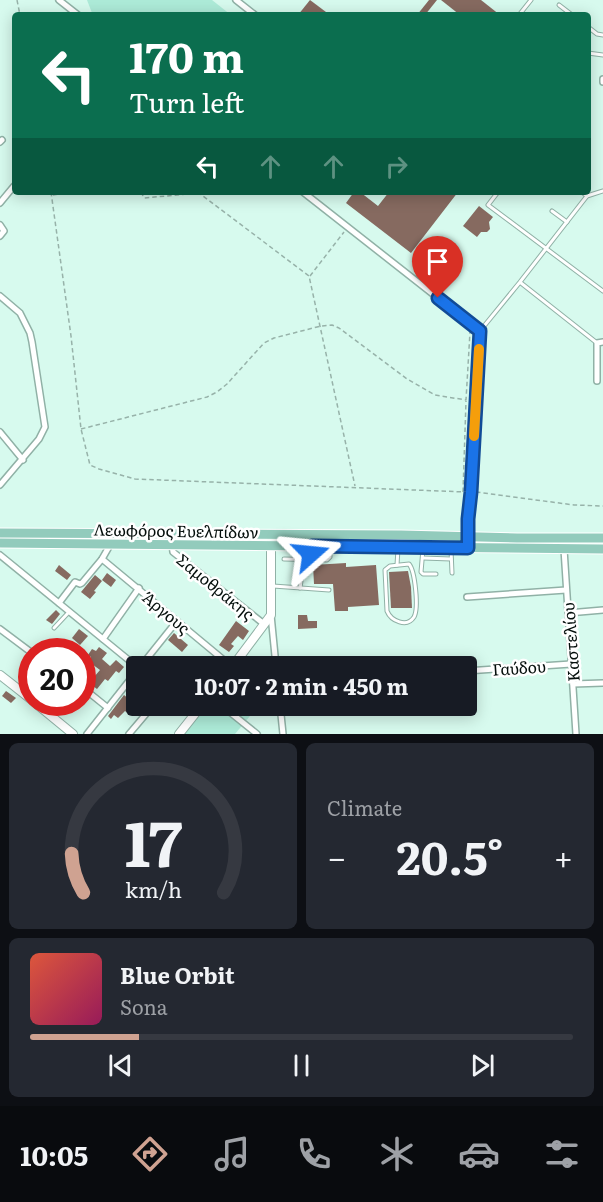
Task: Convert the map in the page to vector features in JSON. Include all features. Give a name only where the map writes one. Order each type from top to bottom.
[{"type":"main road","name":"Λεωφόρος Ευελπίδων","points":[[0,533],[603,538]]},
{"type":"main road","name":"Λεωφόρος Ευελπίδων","points":[[0,543],[603,549]]},
{"type":"street","points":[[59,0],[74,12]]},
{"type":"street","points":[[236,0],[251,12]]},
{"type":"street","points":[[0,203],[12,188]]},
{"type":"street","points":[[307,195],[480,331],[468,548]]},
{"type":"street","points":[[0,225],[4,231],[0,236]]},
{"type":"street","points":[[0,296],[20,313],[30,333],[45,427],[23,460],[0,485]]},
{"type":"street","points":[[597,381],[600,343]]},
{"type":"street","points":[[0,432],[23,460]]},
{"type":"street","points":[[59,603],[75,582],[82,583],[111,544]]},
{"type":"street","name":"Σαμοθράκης","points":[[172,545],[173,552],[264,624]]},
{"type":"street","points":[[271,546],[271,615],[275,656]]},
{"type":"street","name":"Καστελίου","points":[[564,549],[576,734]]},
{"type":"street","points":[[0,555],[126,658]]},
{"type":"street","name":"Άργους","points":[[102,559],[220,656]]},
{"type":"street","points":[[104,639],[139,588]]},
{"type":"street","points":[[467,597],[566,590]]},
{"type":"street","points":[[568,613],[603,610]]},
{"type":"street","points":[[240,656],[271,615]]},
{"type":"street","points":[[149,656],[177,621]]},
{"type":"street","points":[[0,629],[18,642]]},
{"type":"street","name":"Γαύδου","points":[[477,670],[571,664]]},
{"type":"street","points":[[2,680],[18,691]]},
{"type":"street","points":[[573,684],[603,683]]},
{"type":"street","points":[[87,734],[126,685]]},
{"type":"street","points":[[96,698],[108,708]]},
{"type":"street","points":[[51,716],[73,734]]},
{"type":"street","points":[[129,734],[144,716]]},
{"type":"street","points":[[178,734],[193,716]]},
{"type":"street","points":[[235,716],[257,734]]},
{"type":"street","points":[[281,716],[283,734]]},
{"type":"lane","points":[[521,12],[531,0]]},
{"type":"lane","points":[[562,12],[560,6],[568,12]]},
{"type":"lane","points":[[496,195],[488,205],[603,291]]},
{"type":"lane","points":[[480,331],[587,196],[590,195]]},
{"type":"lane","points":[[552,211],[567,222]]},
{"type":"lane","points":[[520,282],[600,343]]},
{"type":"lane","points":[[311,559],[312,546]]},
{"type":"lane","points":[[284,559],[329,559],[330,547]]},
{"type":"lane","points":[[397,565],[398,547]]},
{"type":"lane","points":[[424,548],[422,573],[436,574]]},
{"type":"lane","points":[[451,548],[452,573]]},
{"type":"lane","points":[[423,558],[451,559]]},
{"type":"lane","points":[[300,588],[304,559]]},
{"type":"lane","points":[[409,564],[412,567],[416,589],[416,611],[412,620],[407,622],[394,621],[387,611],[385,570],[397,565],[409,564]]},
{"type":"lane","points":[[271,586],[329,590]]},
{"type":"lane","points":[[54,628],[69,612]]},
{"type":"path","points":[[51,195],[71,336],[81,429],[90,465],[135,479],[471,492],[574,505],[603,506]]},
{"type":"path","points":[[142,195],[144,198],[178,195]]},
{"type":"path","points":[[203,195],[309,276],[356,487]]},
{"type":"path","points":[[309,276],[348,227]]},
{"type":"path","points":[[81,429],[207,397],[227,384],[264,343],[274,338],[321,326],[339,328],[407,379],[435,396],[466,400]]},
{"type":"path","points":[[463,492],[469,333],[474,327]]},
{"type":"green space","points":[[87,0],[212,0],[227,12],[92,12]]},
{"type":"green space","points":[[197,716],[250,716],[235,734],[183,734]]},
{"type":"building","points":[[310,0],[326,12],[300,12]]},
{"type":"building","points":[[429,0],[437,0],[427,12],[419,12]]},
{"type":"building","points":[[441,0],[481,0],[496,12],[456,12]]},
{"type":"building","points":[[352,195],[364,195],[378,206],[387,195],[456,195],[411,253],[346,203]]},
{"type":"building","points":[[479,206],[493,217],[489,222],[490,229],[487,232],[481,232],[477,237],[463,226]]},
{"type":"building","points":[[346,563],[346,567],[376,565],[379,605],[348,607],[348,611],[335,611],[333,584],[314,584],[313,565]]},
{"type":"building","points":[[59,565],[71,575],[67,580],[55,571]]},
{"type":"building","points":[[408,571],[412,608],[391,608],[389,572]]},
{"type":"building","points":[[107,573],[116,580],[111,587],[102,580]]},
{"type":"building","points":[[95,575],[102,581],[90,599],[81,592]]},
{"type":"building","points":[[56,610],[60,614],[52,624],[46,620]]},
{"type":"building","points":[[298,615],[307,615],[308,621],[317,621],[317,628],[298,629]]},
{"type":"building","points":[[236,621],[249,631],[243,640],[238,636],[231,644],[234,646],[229,652],[219,645]]},
{"type":"building","points":[[79,629],[88,636],[86,638],[72,638]]},
{"type":"building","points":[[174,633],[188,645],[182,652],[168,640]]},
{"type":"building","points":[[99,647],[107,653],[102,659],[110,666],[116,660],[124,667],[119,673],[116,671],[108,681],[105,679],[97,689],[96,675],[100,670],[96,667],[96,651]]},
{"type":"building","points":[[6,691],[16,698],[11,703],[2,696]]},
{"type":"building","points":[[124,695],[126,697],[126,712],[118,718],[114,715],[111,719],[108,716]]},
{"type":"slow traffic","points":[[474,436],[479,349]]},
{"type":"route","points":[[311,554],[312,546],[468,548],[480,331],[438,298]]}]
